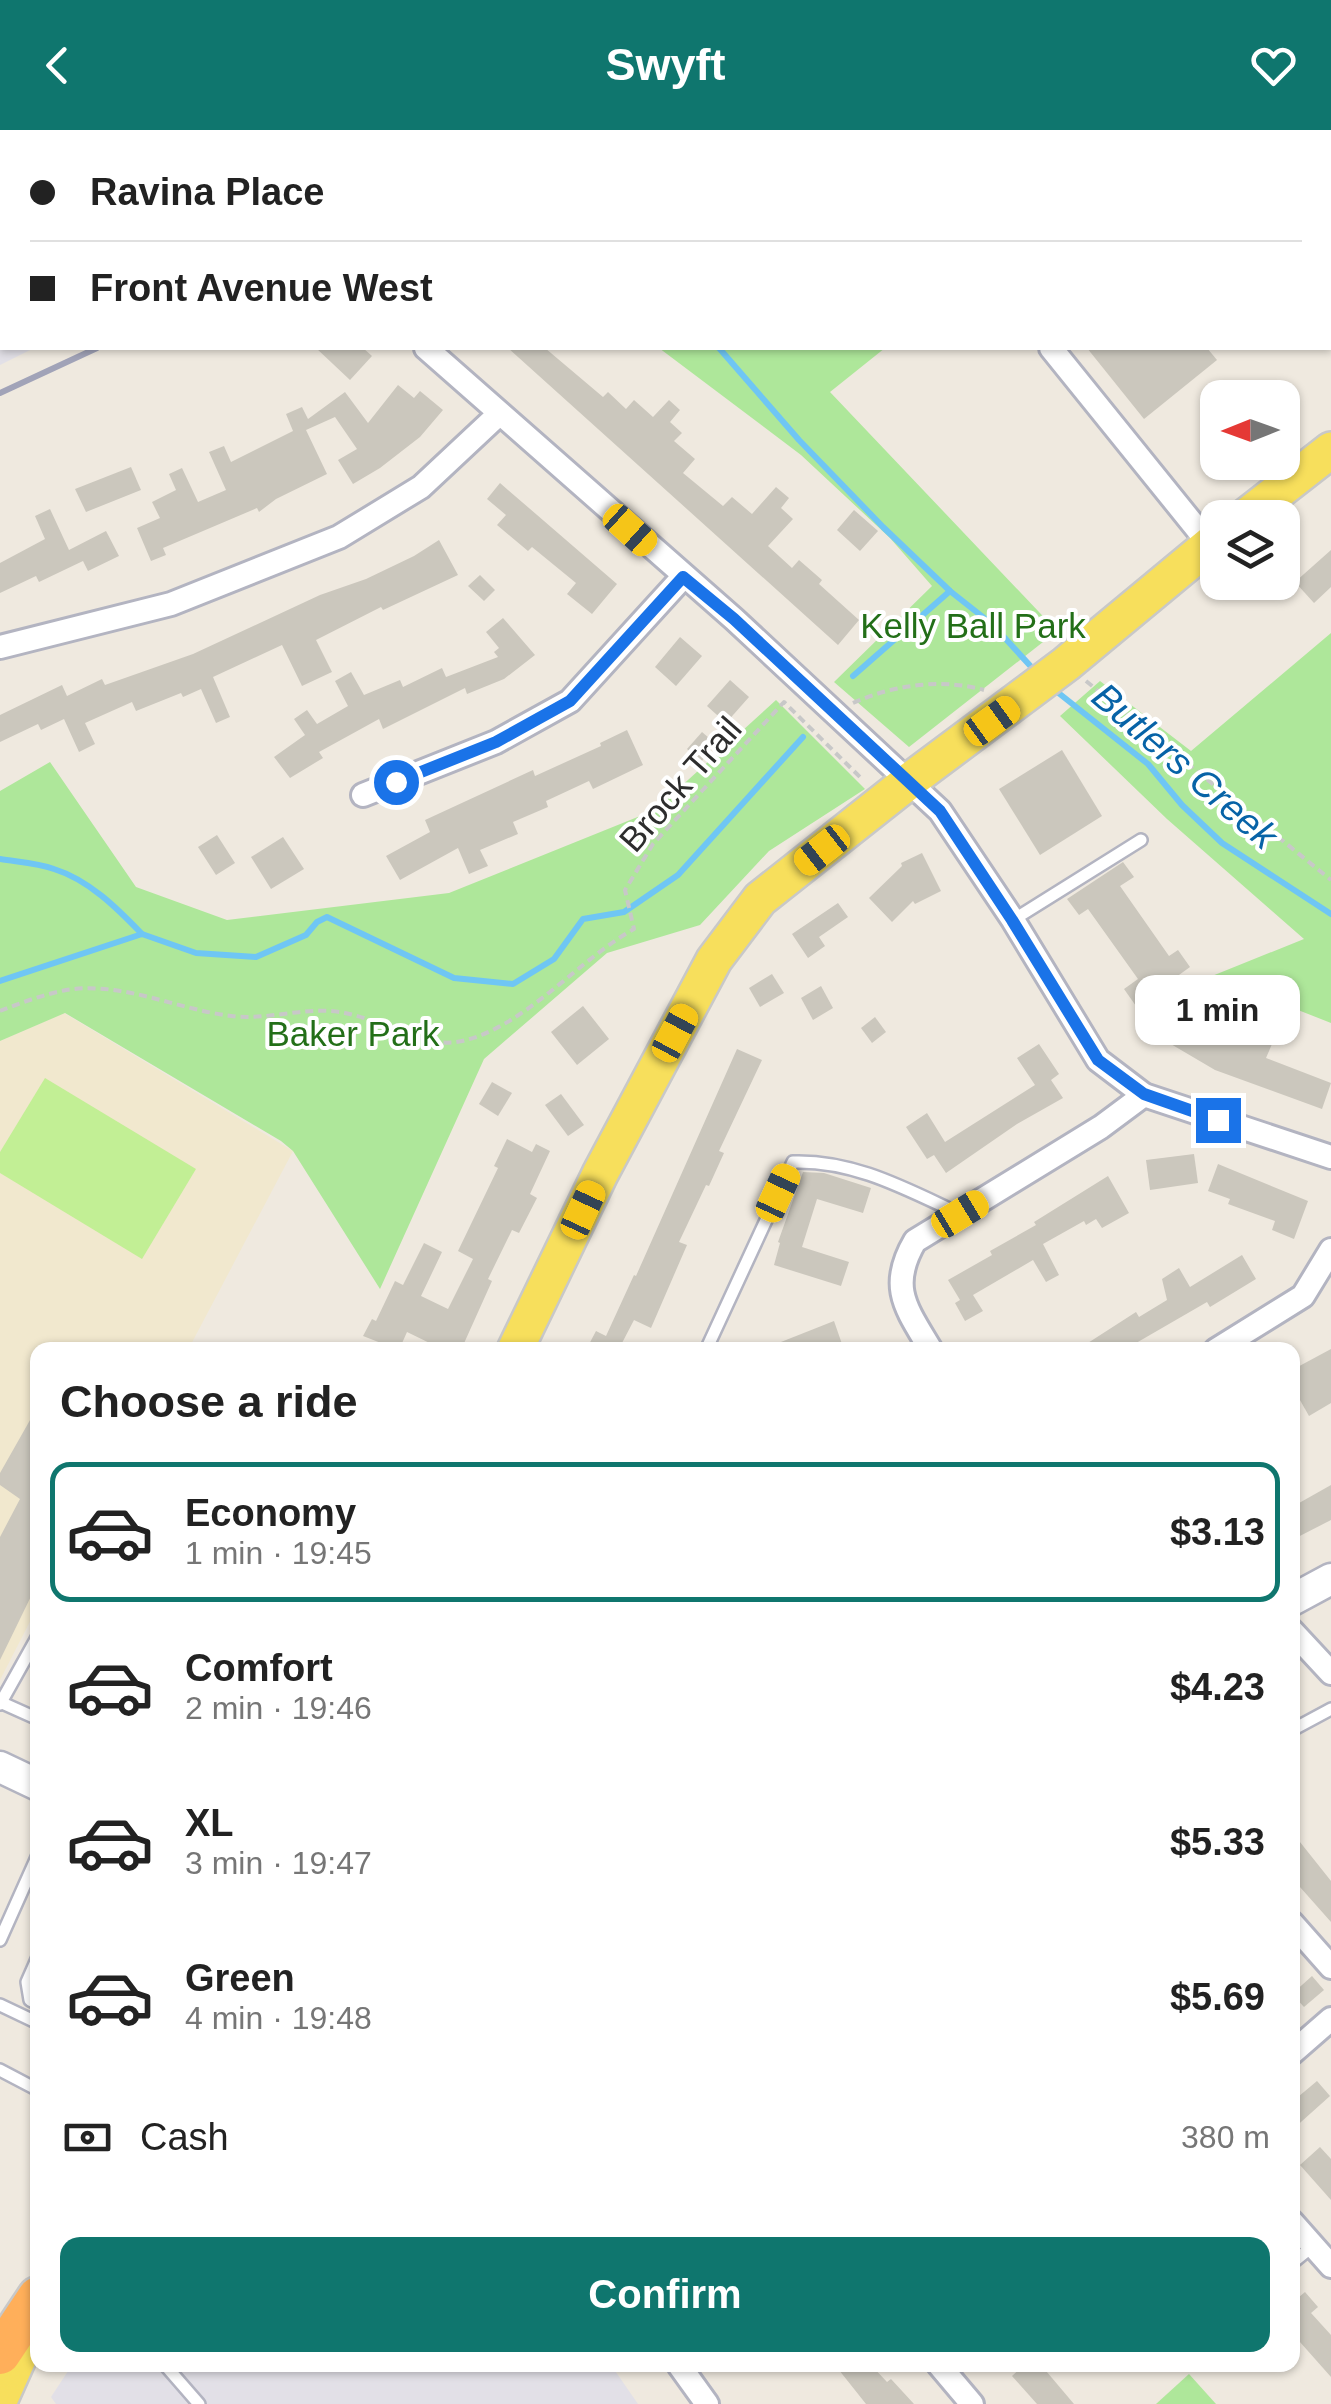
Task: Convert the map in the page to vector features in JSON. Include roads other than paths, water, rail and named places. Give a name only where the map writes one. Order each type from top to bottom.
[{"type":"highway","points":[[0,2354],[30,2309]]},
{"type":"main road","points":[[1267,500],[1331,450]]},
{"type":"main road","points":[[519,1342],[600,1174],[714,960],[760,899],[908,782],[1005,695],[1077,674],[1200,555]]},
{"type":"main road","points":[[0,2400],[30,2333]]},
{"type":"main road","points":[[21,2404],[35,2372]]},
{"type":"street","points":[[428,350],[734,619],[940,811],[1098,1060],[1144,1094],[1331,1157]]},
{"type":"street","points":[[1054,350],[1200,525]]},
{"type":"street","points":[[0,647],[171,604],[339,537],[421,488],[500,414]]},
{"type":"street","points":[[363,795],[496,742],[570,701],[683,577]]},
{"type":"street","points":[[927,1342],[901,1292],[900,1265],[914,1241],[1101,1127],[1144,1094]]},
{"type":"street","points":[[1229,1342],[1304,1296],[1331,1250]]},
{"type":"street","points":[[1300,1596],[1331,1580]]},
{"type":"street","points":[[1300,1640],[1331,1673]]},
{"type":"street","points":[[0,1767],[30,1781]]},
{"type":"street","points":[[1300,1932],[1331,1967]]},
{"type":"street","points":[[1300,2046],[1331,2018]]},
{"type":"street","points":[[1300,2231],[1331,2266]]},
{"type":"street","points":[[684,2372],[707,2404]]},
{"type":"street","points":[[945,2372],[972,2404]]},
{"type":"lane","points":[[1012,920],[1141,840]]},
{"type":"lane","points":[[710,1342],[793,1162],[820,1161],[870,1173],[960,1214]]},
{"type":"lane","points":[[30,1650],[0,1703],[30,1716]]},
{"type":"lane","points":[[1300,1725],[1331,1708]]},
{"type":"lane","points":[[0,1940],[30,1873]]},
{"type":"lane","points":[[30,1975],[30,2000]]},
{"type":"lane","points":[[0,2005],[30,2019]]},
{"type":"lane","points":[[0,2070],[30,2086]]},
{"type":"lane","points":[[1300,2257],[1314,2246]]},
{"type":"lane","points":[[171,2372],[199,2404]]},
{"type":"waterway","name":"Butlers Creek","points":[[721,350],[799,440],[883,527],[950,591],[993,625],[1035,671]]},
{"type":"waterway","points":[[853,676],[950,591]]},
{"type":"waterway","name":"Butlers Creek","points":[[1051,687],[1148,764],[1182,805],[1222,843],[1331,914]]},
{"type":"waterway","points":[[0,981],[142,934],[196,953],[256,957],[306,935],[327,917],[454,978],[513,984],[554,959],[583,919],[624,912],[678,875],[803,737]]},
{"type":"waterway","points":[[0,859],[48,867],[79,880],[142,934]]},
{"type":"railway","points":[[0,393],[93,350]]},
{"type":"park label","name":"Kelly Ball Park","points":[[973,625]]},
{"type":"park label","name":"Baker Park","points":[[353,1033]]}]
